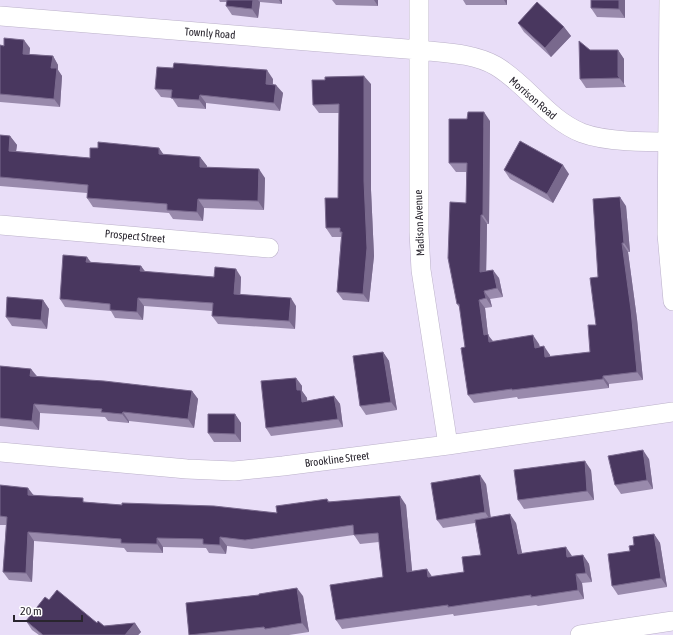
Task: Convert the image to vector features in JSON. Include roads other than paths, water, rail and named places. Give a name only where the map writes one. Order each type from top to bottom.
[{"type":"street","name":"Madison Avenue","points":[[419,0],[418,193],[421,270],[448,445]]},
{"type":"street","points":[[669,0],[671,142],[667,234],[673,302]]},
{"type":"street","name":"Townly Road","points":[[0,16],[419,50]]},
{"type":"street","name":"Morrison Road","points":[[419,50],[469,56],[496,66],[555,118],[583,134],[618,140],[671,142]]},
{"type":"street","name":"Prospect Street","points":[[0,225],[269,248]]},
{"type":"street","name":"Brookline Street","points":[[0,452],[187,469],[234,471],[448,445],[673,412]]},
{"type":"street","points":[[580,635],[673,621]]}]
